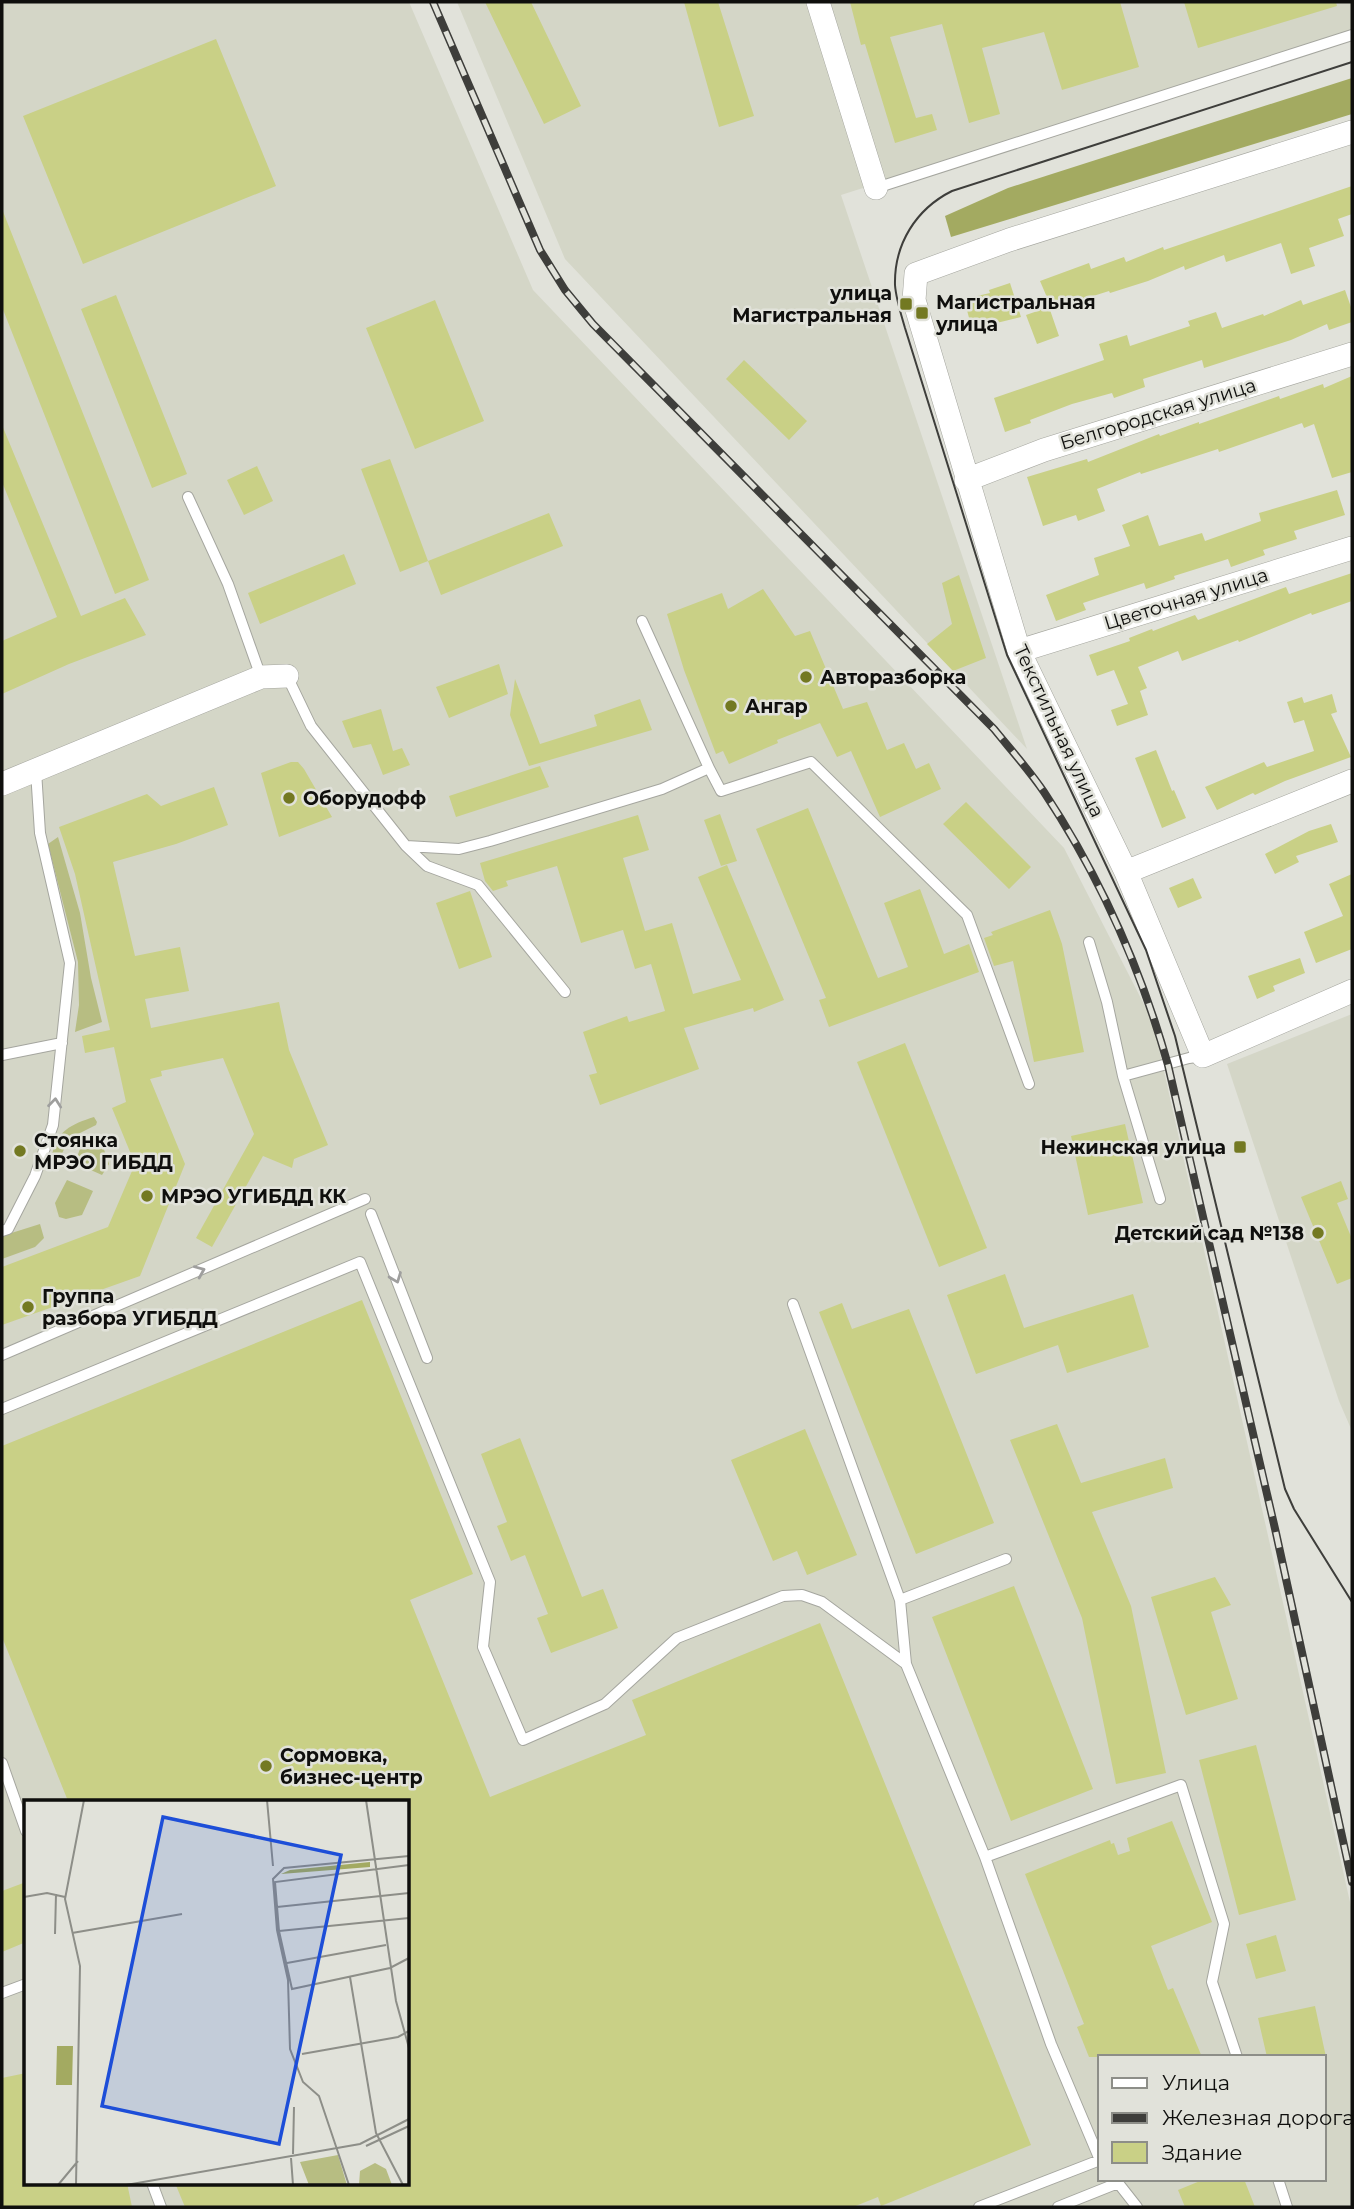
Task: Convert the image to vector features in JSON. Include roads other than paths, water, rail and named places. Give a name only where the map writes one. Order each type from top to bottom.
[{"type":"street","points":[[818,2],[876,187]]},
{"type":"street","name":"Текстильная улица","points":[[1203,1056],[1126,873],[1019,650],[914,300],[916,274],[1009,240],[1352,132]]},
{"type":"street","name":"Белгородская улица","points":[[966,480],[1044,450],[1352,354]]},
{"type":"street","name":"Цветочная улица","points":[[1019,650],[1352,548]]},
{"type":"street","points":[[2,784],[261,677],[287,676]]},
{"type":"street","points":[[1126,873],[1352,781]]},
{"type":"street","points":[[1203,1056],[1352,991]]},
{"type":"lane","points":[[876,187],[1352,35]]},
{"type":"lane","points":[[188,497],[228,584],[261,677]]},
{"type":"lane","points":[[642,621],[721,791],[811,762],[967,915],[1029,1084]]},
{"type":"lane","points":[[287,676],[311,726],[406,846],[427,866],[478,885],[565,992]]},
{"type":"lane","points":[[406,846],[459,849],[662,789],[709,768]]},
{"type":"lane","points":[[2,1231],[8,1229],[35,1175],[53,1125],[70,963],[40,833],[36,771]]},
{"type":"lane","points":[[1090,942],[1107,1002],[1123,1076],[1160,1199]]},
{"type":"lane","points":[[2,1055],[62,1043]]},
{"type":"lane","points":[[1123,1076],[1203,1056]]},
{"type":"lane","points":[[2,1355],[365,1199]]},
{"type":"lane","points":[[371,1214],[427,1358]]},
{"type":"lane","points":[[2,1409],[360,1262],[490,1583],[483,1647],[523,1740],[605,1704],[677,1638],[783,1596],[802,1595],[822,1602],[906,1664]]},
{"type":"lane","points":[[793,1304],[900,1600],[906,1664],[985,1857],[1051,2044],[1098,2155]]},
{"type":"lane","points":[[900,1600],[1006,1559]]},
{"type":"lane","points":[[2,1763],[24,1825]]},
{"type":"lane","points":[[985,1857],[1181,1785],[1224,1924],[1212,1982],[1236,2055]]},
{"type":"lane","points":[[2,1993],[24,1985]]},
{"type":"lane","points":[[979,2207],[1098,2161]]},
{"type":"lane","points":[[1058,2207],[1116,2181],[1137,2207]]},
{"type":"lane","points":[[1279,2181],[1287,2207]]},
{"type":"lane","points":[[152,2184],[161,2207]]},
{"type":"tram line","points":[[1352,62],[952,191],[928,208],[910,229],[898,256],[895,285],[905,328],[1007,655],[1146,950],[1175,1036],[1285,1489],[1294,1509],[1352,1602]]},
{"type":"railway","points":[[433,2],[540,250],[565,290],[593,324],[994,729],[1044,792],[1083,856],[1100,890],[1145,994],[1168,1065],[1276,1533],[1352,1882]]},
{"type":"place","name":"улица Магистральная","points":[[906,304]]},
{"type":"place","name":"Магистральная улица","points":[[922,313]]},
{"type":"place","name":"Авторазборка","points":[[806,677]]},
{"type":"place","name":"Ангар","points":[[731,706]]},
{"type":"place","name":"Оборудофф","points":[[289,798]]},
{"type":"place","name":"Нежинская улица","points":[[1240,1147]]},
{"type":"place","name":"Стоянка МРЭО ГИБДД","points":[[20,1151]]},
{"type":"place","name":"МРЭО УГИБДД КК","points":[[147,1196]]},
{"type":"place","name":"Детский сад №138","points":[[1318,1233]]},
{"type":"place","name":"Группа разбора УГИБДД","points":[[28,1307]]},
{"type":"place","name":"Сормовка, бизнес-центр","points":[[266,1766]]}]
